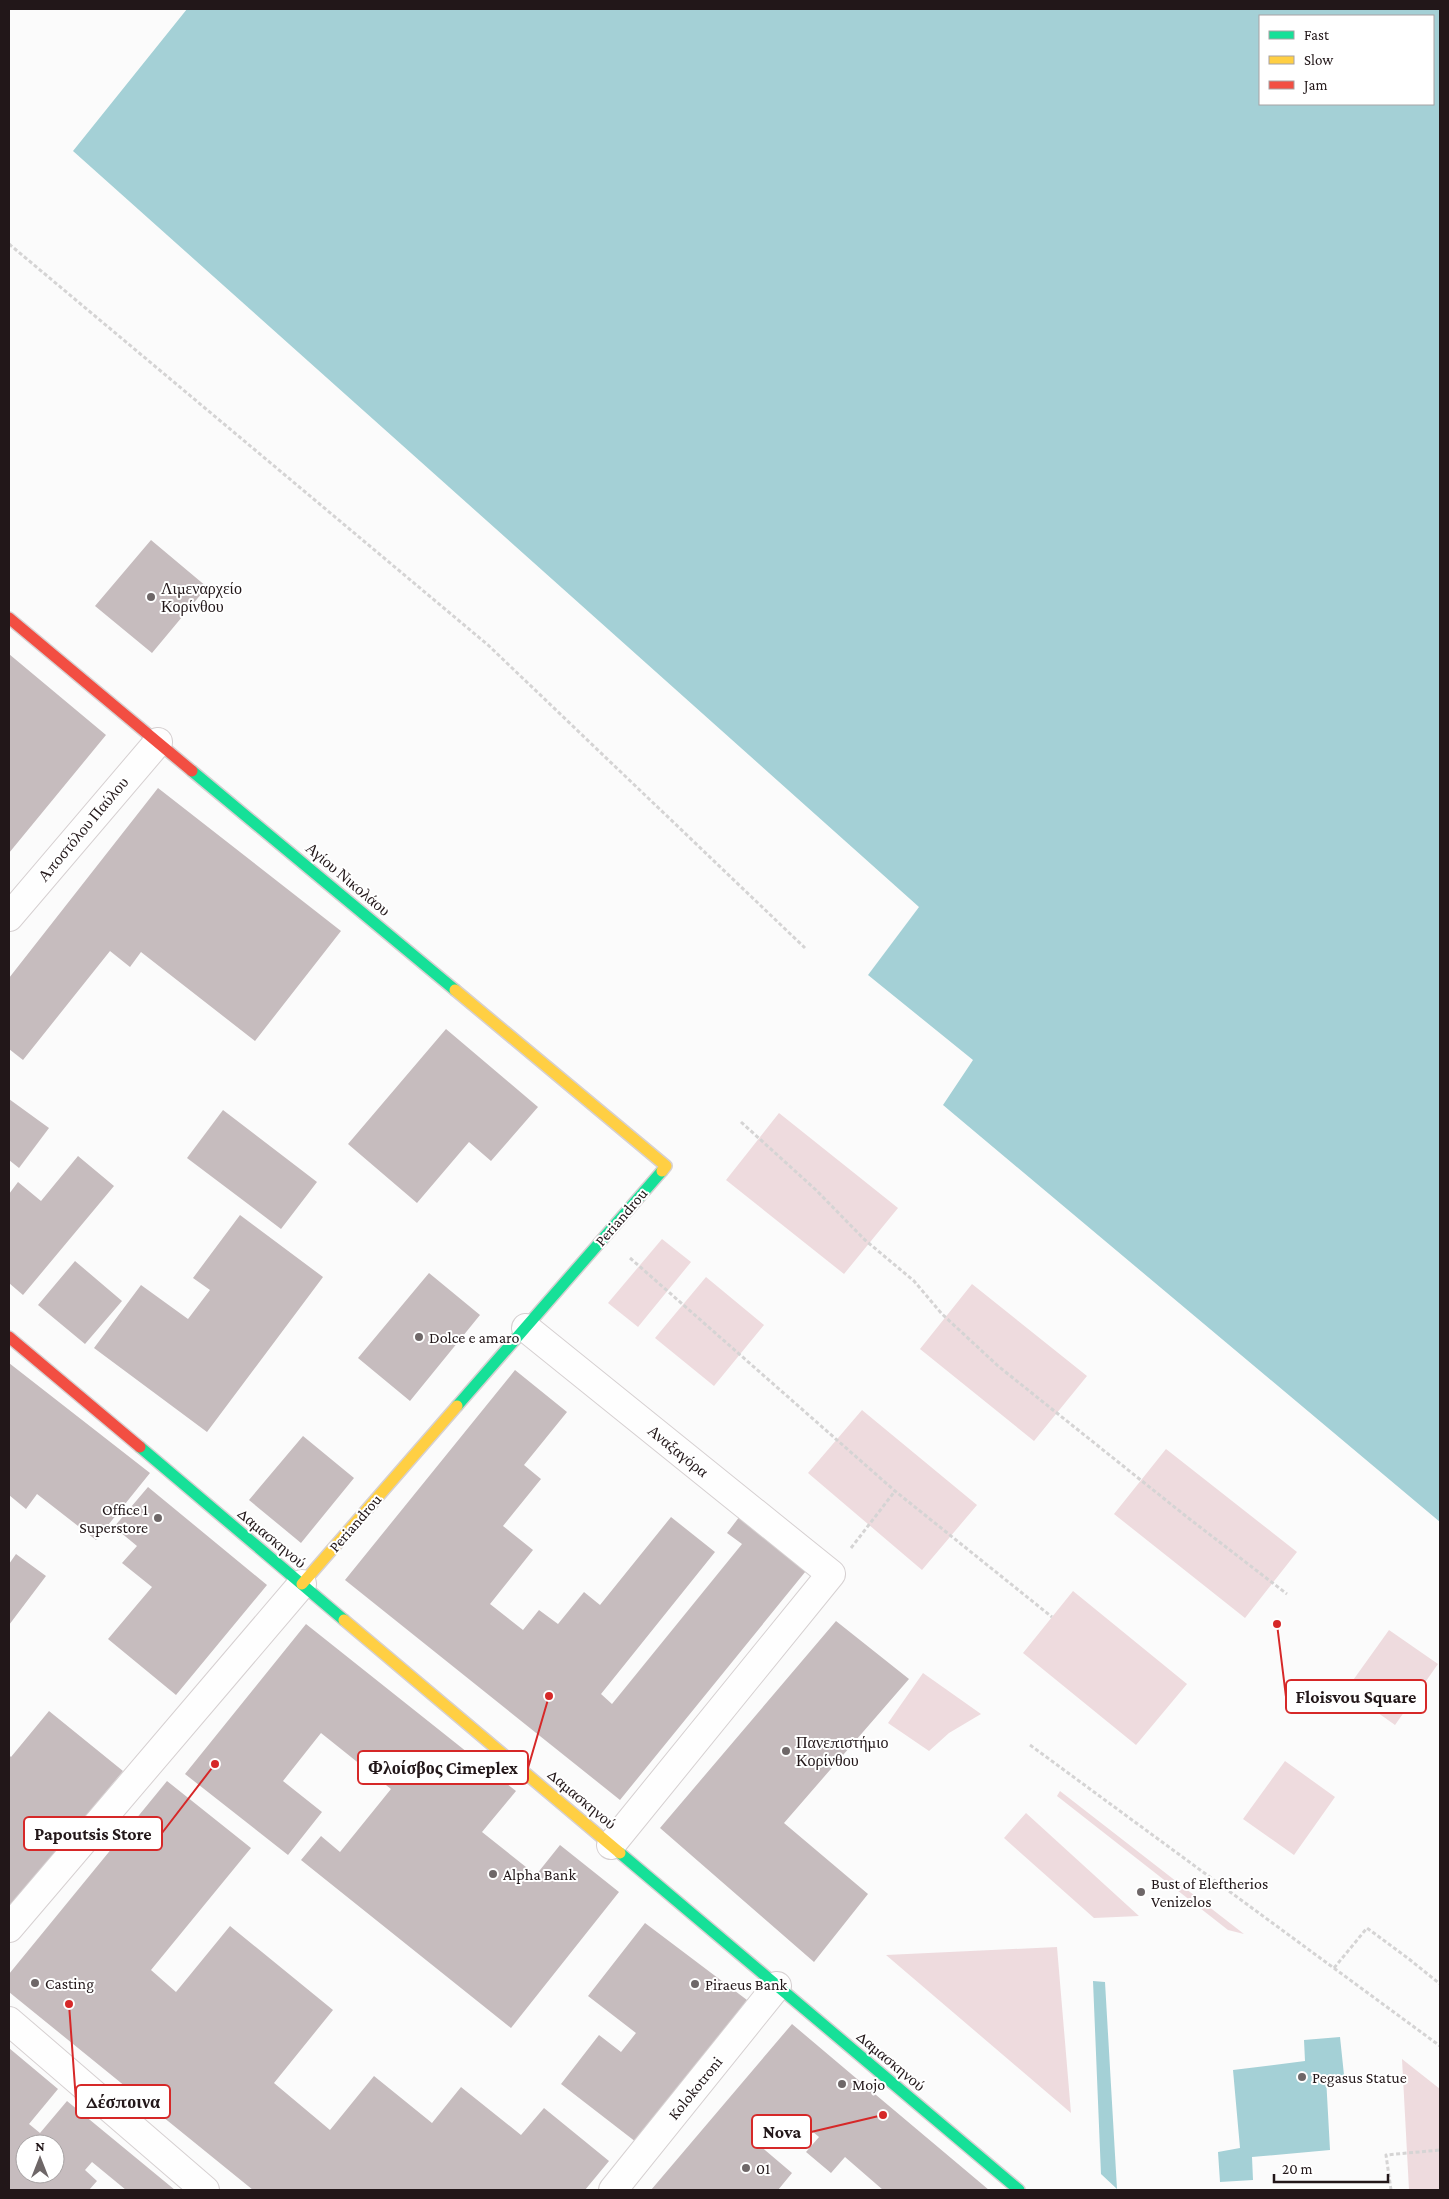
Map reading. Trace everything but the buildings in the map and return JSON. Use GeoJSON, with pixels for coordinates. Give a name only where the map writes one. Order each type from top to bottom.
{"type":"FeatureCollection","features":[{"type":"Feature","properties":{"kind":"street","name":"Αγίου Νικολάου"},"geometry":{"type":"LineString","coordinates":[[9,618],[666,1166]]}},
{"type":"Feature","properties":{"kind":"street","name":"Αποστόλου Παύλου"},"geometry":{"type":"LineString","coordinates":[[9,916],[158,742]]}},
{"type":"Feature","properties":{"kind":"street","name":"Periandrou"},"geometry":{"type":"LineString","coordinates":[[9,1928],[302,1584],[666,1166]]}},
{"type":"Feature","properties":{"kind":"street","name":"Αναξαγόρα"},"geometry":{"type":"LineString","coordinates":[[526,1328],[831,1574]]}},
{"type":"Feature","properties":{"kind":"street","name":"Δαμασκηνού"},"geometry":{"type":"LineString","coordinates":[[9,1337],[1019,2190]]}},
{"type":"Feature","properties":{"kind":"street"},"geometry":{"type":"LineString","coordinates":[[611,1845],[831,1574]]}},
{"type":"Feature","properties":{"kind":"street","name":"Kolokotroni"},"geometry":{"type":"LineString","coordinates":[[613,2190],[777,1986]]}},
{"type":"Feature","properties":{"kind":"street"},"geometry":{"type":"LineString","coordinates":[[9,2021],[205,2190]]}},
{"type":"Feature","properties":{"kind":"path"},"geometry":{"type":"LineString","coordinates":[[9,244],[488,645],[805,948]]}},
{"type":"Feature","properties":{"kind":"path"},"geometry":{"type":"LineString","coordinates":[[741,1122],[816,1190],[865,1240],[914,1282],[942,1314],[998,1366],[1287,1594]]}},
{"type":"Feature","properties":{"kind":"path"},"geometry":{"type":"LineString","coordinates":[[606,1236],[895,1491],[1052,1617]]}},
{"type":"Feature","properties":{"kind":"path"},"geometry":{"type":"LineString","coordinates":[[831,1574],[895,1491]]}},
{"type":"Feature","properties":{"kind":"path"},"geometry":{"type":"LineString","coordinates":[[1030,1745],[1440,2046]]}},
{"type":"Feature","properties":{"kind":"path"},"geometry":{"type":"LineString","coordinates":[[1334,1968],[1367,1928],[1409,1958],[1440,1984]]}},
{"type":"Feature","properties":{"kind":"path"},"geometry":{"type":"LineString","coordinates":[[1391,2190],[1386,2155],[1440,2150]]}},
{"type":"Feature","properties":{"kind":"shaded area"},"geometry":{"type":"Polygon","coordinates":[[[779,1113],[898,1208],[844,1274],[726,1180],[779,1113]]]}},
{"type":"Feature","properties":{"kind":"shaded area"},"geometry":{"type":"Polygon","coordinates":[[[662,1239],[691,1262],[638,1327],[608,1303],[662,1239]]]}},
{"type":"Feature","properties":{"kind":"shaded area"},"geometry":{"type":"Polygon","coordinates":[[[706,1277],[764,1325],[714,1386],[655,1338],[706,1277]]]}},
{"type":"Feature","properties":{"kind":"shaded area"},"geometry":{"type":"Polygon","coordinates":[[[972,1284],[1087,1376],[1034,1441],[920,1349],[972,1284]]]}},
{"type":"Feature","properties":{"kind":"shaded area"},"geometry":{"type":"Polygon","coordinates":[[[862,1410],[977,1505],[922,1570],[808,1473],[862,1410]]]}},
{"type":"Feature","properties":{"kind":"shaded area"},"geometry":{"type":"Polygon","coordinates":[[[1166,1449],[1297,1552],[1245,1618],[1114,1514],[1166,1449]]]}},
{"type":"Feature","properties":{"kind":"shaded area"},"geometry":{"type":"Polygon","coordinates":[[[1073,1591],[1187,1684],[1136,1745],[1023,1653],[1073,1591]]]}},
{"type":"Feature","properties":{"kind":"shaded area"},"geometry":{"type":"Polygon","coordinates":[[[1389,1630],[1438,1664],[1395,1725],[1346,1690],[1389,1630]]]}},
{"type":"Feature","properties":{"kind":"shaded area"},"geometry":{"type":"Polygon","coordinates":[[[923,1673],[981,1714],[949,1733],[929,1751],[888,1723],[923,1673]]]}},
{"type":"Feature","properties":{"kind":"shaded area"},"geometry":{"type":"Polygon","coordinates":[[[1285,1761],[1335,1797],[1294,1855],[1243,1819],[1285,1761]]]}},
{"type":"Feature","properties":{"kind":"shaded area"},"geometry":{"type":"Polygon","coordinates":[[[1060,1791],[1244,1934],[1228,1930],[1057,1796],[1060,1791]]]}},
{"type":"Feature","properties":{"kind":"shaded area"},"geometry":{"type":"Polygon","coordinates":[[[1026,1813],[1139,1916],[1094,1918],[1004,1838],[1026,1813]]]}},
{"type":"Feature","properties":{"kind":"shaded area"},"geometry":{"type":"Polygon","coordinates":[[[1057,1947],[1071,2113],[886,1955],[1057,1947]]]}},
{"type":"Feature","properties":{"kind":"shaded area"},"geometry":{"type":"Polygon","coordinates":[[[1402,2059],[1440,2089],[1440,2190],[1409,2190],[1402,2059]]]}},
{"type":"Feature","properties":{"kind":"water"},"geometry":{"type":"Polygon","coordinates":[[[187,9],[1440,9],[1440,1522],[943,1105],[973,1060],[868,975],[919,907],[73,151],[187,9]]]}},
{"type":"Feature","properties":{"kind":"water"},"geometry":{"type":"Polygon","coordinates":[[[1093,1981],[1105,1982],[1117,2189],[1101,2174],[1093,1981]]]}},
{"type":"Feature","properties":{"kind":"water"},"geometry":{"type":"Polygon","coordinates":[[[1340,2037],[1344,2075],[1326,2077],[1330,2150],[1252,2157],[1253,2180],[1220,2182],[1218,2152],[1240,2148],[1233,2070],[1305,2061],[1304,2040],[1340,2037]]]}},
{"type":"Feature","properties":{"kind":"traffic: fast"},"geometry":{"type":"LineString","coordinates":[[192,771],[455,990]]}},
{"type":"Feature","properties":{"kind":"traffic: fast"},"geometry":{"type":"LineString","coordinates":[[457,1406],[662,1171]]}},
{"type":"Feature","properties":{"kind":"traffic: fast"},"geometry":{"type":"LineString","coordinates":[[140,1447],[344,1620]]}},
{"type":"Feature","properties":{"kind":"traffic: fast"},"geometry":{"type":"LineString","coordinates":[[620,1853],[1019,2190]]}},
{"type":"Feature","properties":{"kind":"traffic: slow"},"geometry":{"type":"LineString","coordinates":[[455,990],[666,1166],[662,1171]]}},
{"type":"Feature","properties":{"kind":"traffic: slow"},"geometry":{"type":"LineString","coordinates":[[302,1584],[457,1406]]}},
{"type":"Feature","properties":{"kind":"traffic: slow"},"geometry":{"type":"LineString","coordinates":[[344,1620],[620,1853]]}},
{"type":"Feature","properties":{"kind":"traffic: jam"},"geometry":{"type":"LineString","coordinates":[[9,618],[192,771]]}},
{"type":"Feature","properties":{"kind":"traffic: jam"},"geometry":{"type":"LineString","coordinates":[[9,1337],[140,1447]]}},
{"type":"Feature","properties":{"kind":"place","name":"Λιμεναρχείο Κορίνθου"},"geometry":{"type":"Point","coordinates":[151,597]}},
{"type":"Feature","properties":{"kind":"place","name":"Dolce e amaro"},"geometry":{"type":"Point","coordinates":[419,1337]}},
{"type":"Feature","properties":{"kind":"place","name":"Office 1 Superstore"},"geometry":{"type":"Point","coordinates":[158,1518]}},
{"type":"Feature","properties":{"kind":"place","name":"Floisvou Square"},"geometry":{"type":"Point","coordinates":[1277,1624]}},
{"type":"Feature","properties":{"kind":"place","name":"Φλοίσβος Cimeplex"},"geometry":{"type":"Point","coordinates":[549,1696]}},
{"type":"Feature","properties":{"kind":"place","name":"Πανεπιστήμιο Κορίνθου"},"geometry":{"type":"Point","coordinates":[786,1751]}},
{"type":"Feature","properties":{"kind":"place","name":"Papoutsis Store"},"geometry":{"type":"Point","coordinates":[215,1764]}},
{"type":"Feature","properties":{"kind":"place","name":"Alpha Bank"},"geometry":{"type":"Point","coordinates":[493,1874]}},
{"type":"Feature","properties":{"kind":"place","name":"Bust of Eleftherios Venizelos"},"geometry":{"type":"Point","coordinates":[1141,1892]}},
{"type":"Feature","properties":{"kind":"place","name":"Casting"},"geometry":{"type":"Point","coordinates":[35,1983]}},
{"type":"Feature","properties":{"kind":"place","name":"Piraeus Bank"},"geometry":{"type":"Point","coordinates":[695,1984]}},
{"type":"Feature","properties":{"kind":"place","name":"Δέσποινα"},"geometry":{"type":"Point","coordinates":[69,2004]}},
{"type":"Feature","properties":{"kind":"place","name":"Pegasus Statue"},"geometry":{"type":"Point","coordinates":[1302,2077]}},
{"type":"Feature","properties":{"kind":"place","name":"Mojo"},"geometry":{"type":"Point","coordinates":[842,2084]}},
{"type":"Feature","properties":{"kind":"place","name":"Nova"},"geometry":{"type":"Point","coordinates":[883,2115]}},
{"type":"Feature","properties":{"kind":"place","name":"01"},"geometry":{"type":"Point","coordinates":[746,2168]}}]}
